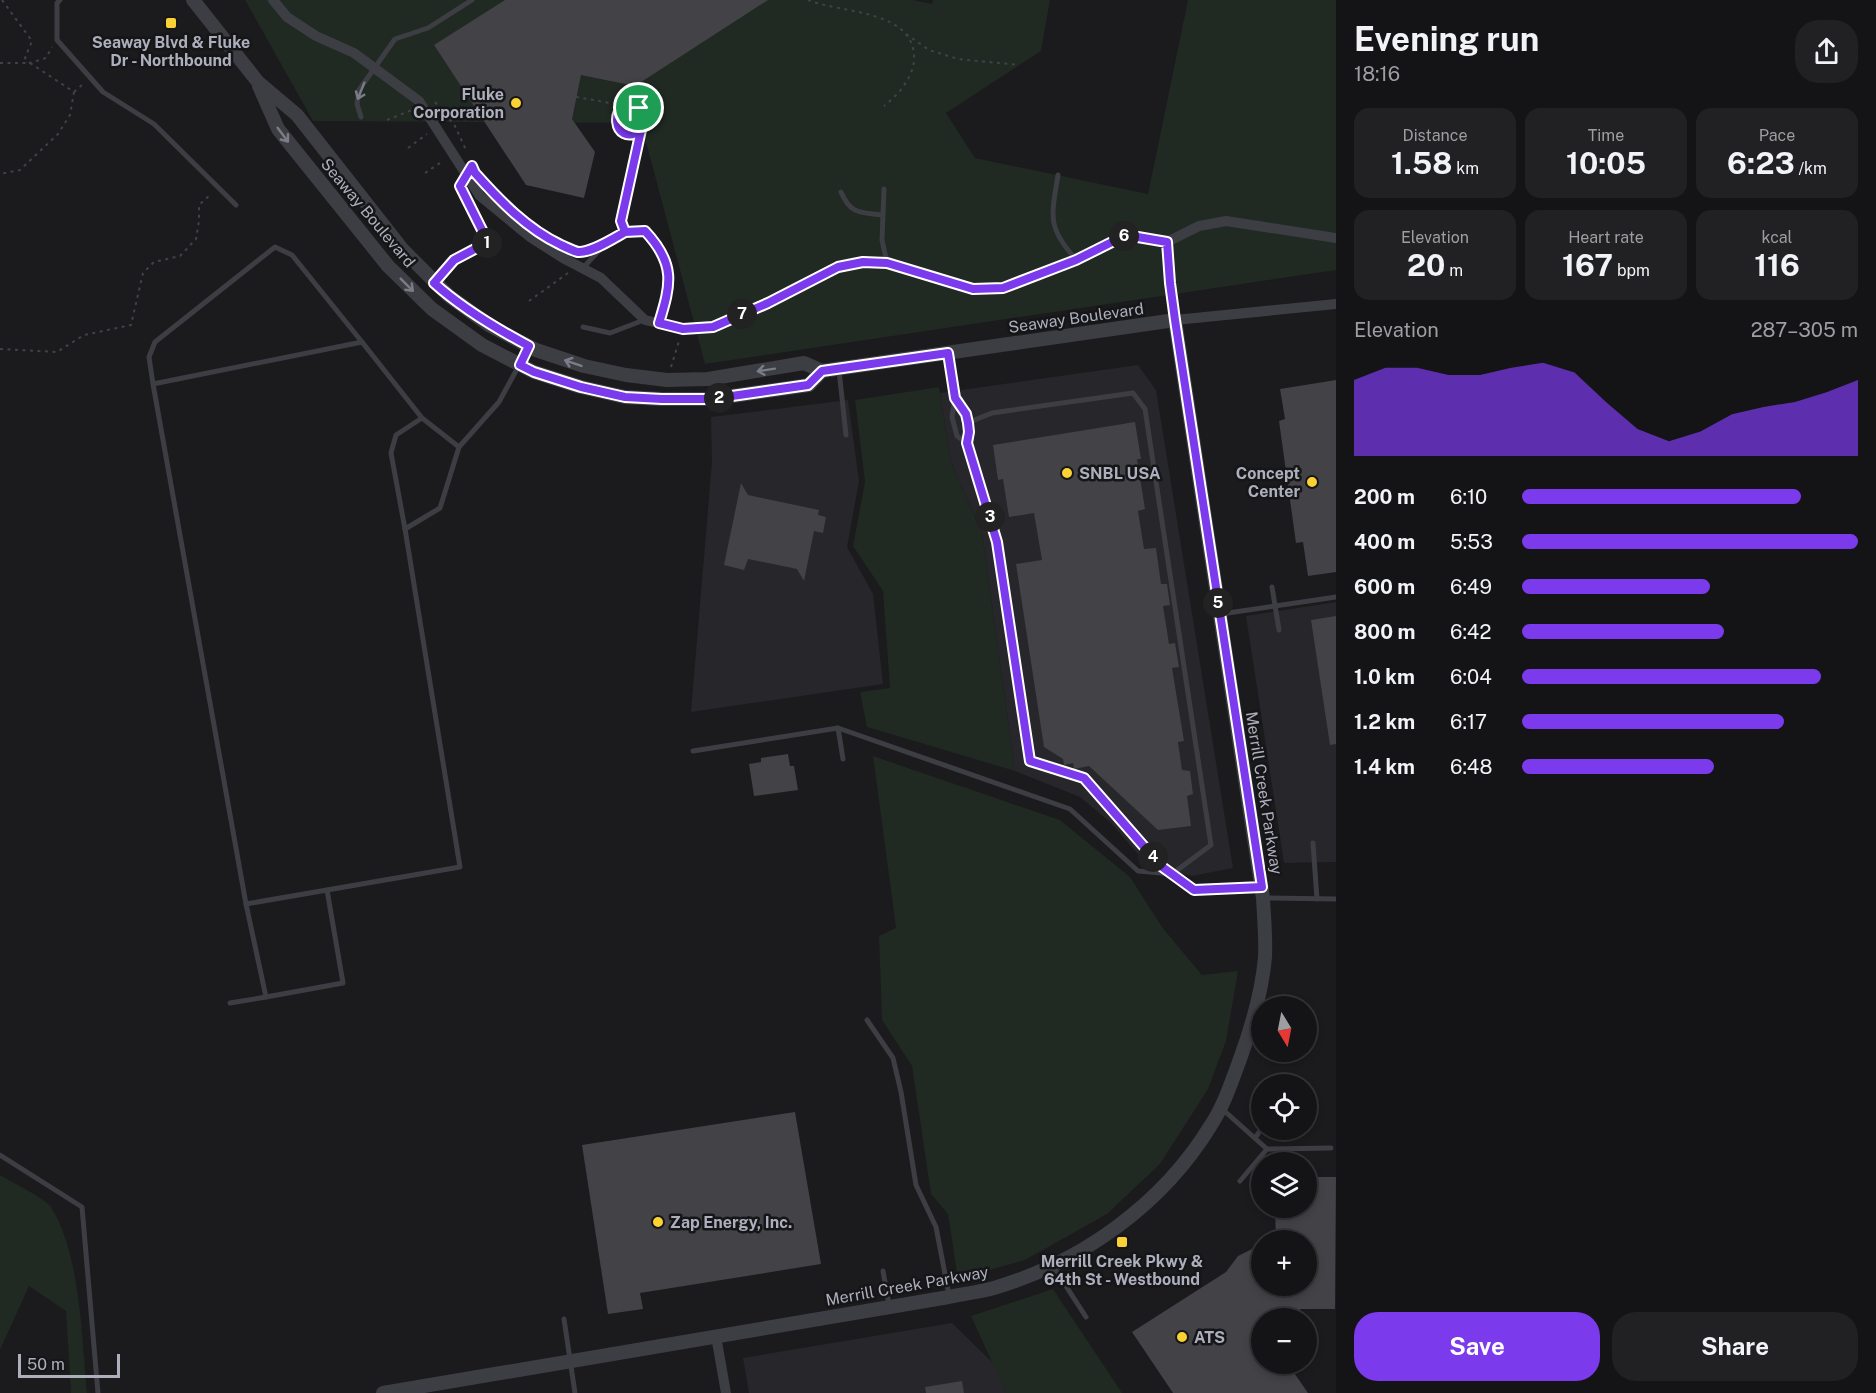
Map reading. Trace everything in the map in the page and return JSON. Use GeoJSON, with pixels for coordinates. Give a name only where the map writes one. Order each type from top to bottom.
{"type":"FeatureCollection","features":[{"type":"Feature","properties":{"kind":"street","name":"Seaway Boulevard"},"geometry":{"type":"LineString","coordinates":[[193,0],[258,82],[297,115],[403,250],[434,283],[489,325],[529,346],[584,366],[626,375],[667,380],[708,379],[804,363],[822,371],[1175,320],[1336,304]]}},
{"type":"Feature","properties":{"kind":"street"},"geometry":{"type":"LineString","coordinates":[[273,0],[287,17],[316,36],[354,53],[418,101],[480,196],[530,237],[601,278],[645,320],[683,329],[713,327],[768,303],[838,267],[863,262],[887,263],[973,289],[1003,288],[1076,260],[1126,235],[1167,242],[1199,226],[1226,220],[1336,238]]}},
{"type":"Feature","properties":{"kind":"street","name":"Seaway Boulevard"},"geometry":{"type":"LineString","coordinates":[[258,82],[278,129],[388,266],[432,309],[482,345],[520,365],[534,372],[581,387],[625,397],[662,399],[711,399],[808,385],[822,371]]}},
{"type":"Feature","properties":{"kind":"street"},"geometry":{"type":"LineString","coordinates":[[1167,242],[1175,320]]}},
{"type":"Feature","properties":{"kind":"street","name":"Merrill Creek Parkway"},"geometry":{"type":"LineString","coordinates":[[383,1393],[457,1384],[571,1361],[949,1297],[994,1287],[1075,1253],[1128,1220],[1157,1194],[1189,1157],[1212,1124],[1230,1087],[1260,995],[1265,957],[1262,892],[1175,320]]}},
{"type":"Feature","properties":{"kind":"street"},"geometry":{"type":"LineString","coordinates":[[716,1336],[726,1393]]}},
{"type":"Feature","properties":{"kind":"lane"},"geometry":{"type":"LineString","coordinates":[[361,117],[357,104],[360,90],[395,39],[428,28],[472,0]]}},
{"type":"Feature","properties":{"kind":"lane"},"geometry":{"type":"LineString","coordinates":[[57,1],[57,40],[103,93],[154,124],[236,206]]}},
{"type":"Feature","properties":{"kind":"lane"},"geometry":{"type":"LineString","coordinates":[[1058,176],[1052,213],[1054,231],[1076,260]]}},
{"type":"Feature","properties":{"kind":"lane"},"geometry":{"type":"LineString","coordinates":[[884,189],[882,240],[887,263]]}},
{"type":"Feature","properties":{"kind":"lane"},"geometry":{"type":"LineString","coordinates":[[841,192],[846,204],[854,212],[882,214]]}},
{"type":"Feature","properties":{"kind":"lane"},"geometry":{"type":"LineString","coordinates":[[578,266],[606,243],[625,232],[645,231],[658,245],[667,266],[669,290],[659,323]]}},
{"type":"Feature","properties":{"kind":"lane"},"geometry":{"type":"LineString","coordinates":[[266,997],[246,904],[149,357],[155,342],[275,247],[292,255],[422,418],[459,447]]}},
{"type":"Feature","properties":{"kind":"lane"},"geometry":{"type":"LineString","coordinates":[[583,327],[610,333],[645,320]]}},
{"type":"Feature","properties":{"kind":"lane"},"geometry":{"type":"LineString","coordinates":[[153,384],[362,342]]}},
{"type":"Feature","properties":{"kind":"lane"},"geometry":{"type":"LineString","coordinates":[[405,529],[440,508],[459,447],[499,402],[529,346]]}},
{"type":"Feature","properties":{"kind":"lane"},"geometry":{"type":"LineString","coordinates":[[948,353],[955,398],[952,417],[957,436],[967,443]]}},
{"type":"Feature","properties":{"kind":"lane"},"geometry":{"type":"LineString","coordinates":[[839,369],[846,435]]}},
{"type":"Feature","properties":{"kind":"lane"},"geometry":{"type":"LineString","coordinates":[[693,751],[838,728],[1070,809],[1138,871],[1172,874],[1212,845],[1145,409],[1133,393],[992,413],[968,423]]}},
{"type":"Feature","properties":{"kind":"lane"},"geometry":{"type":"LineString","coordinates":[[955,398],[966,414],[969,432],[967,443],[997,542],[1030,761],[1084,778],[1161,866],[1194,890],[1262,892],[1336,899]]}},
{"type":"Feature","properties":{"kind":"lane"},"geometry":{"type":"LineString","coordinates":[[246,904],[460,867],[391,453],[396,435],[422,418]]}},
{"type":"Feature","properties":{"kind":"lane"},"geometry":{"type":"LineString","coordinates":[[1272,587],[1279,630]]}},
{"type":"Feature","properties":{"kind":"lane"},"geometry":{"type":"LineString","coordinates":[[1220,614],[1336,597]]}},
{"type":"Feature","properties":{"kind":"lane"},"geometry":{"type":"LineString","coordinates":[[838,728],[843,759]]}},
{"type":"Feature","properties":{"kind":"lane"},"geometry":{"type":"LineString","coordinates":[[1313,843],[1317,899]]}},
{"type":"Feature","properties":{"kind":"lane"},"geometry":{"type":"LineString","coordinates":[[230,1003],[343,983],[327,890]]}},
{"type":"Feature","properties":{"kind":"lane"},"geometry":{"type":"LineString","coordinates":[[867,1020],[893,1058],[901,1092],[916,1185],[936,1227],[949,1297]]}},
{"type":"Feature","properties":{"kind":"lane"},"geometry":{"type":"LineString","coordinates":[[1220,1107],[1251,1134]]}},
{"type":"Feature","properties":{"kind":"lane"},"geometry":{"type":"LineString","coordinates":[[1257,1140],[1267,1149],[1331,1148]]}},
{"type":"Feature","properties":{"kind":"lane"},"geometry":{"type":"LineString","coordinates":[[1240,1181],[1267,1149]]}},
{"type":"Feature","properties":{"kind":"lane"},"geometry":{"type":"LineString","coordinates":[[0,1155],[82,1207],[98,1393]]}},
{"type":"Feature","properties":{"kind":"lane"},"geometry":{"type":"LineString","coordinates":[[1052,1264],[1086,1317]]}},
{"type":"Feature","properties":{"kind":"lane"},"geometry":{"type":"LineString","coordinates":[[884,1271],[890,1307]]}},
{"type":"Feature","properties":{"kind":"lane"},"geometry":{"type":"LineString","coordinates":[[564,1319],[575,1393]]}},
{"type":"Feature","properties":{"kind":"path"},"geometry":{"type":"LineString","coordinates":[[0,174],[20,170],[58,134],[70,115],[74,92],[25,58],[32,41],[2,0]]}},
{"type":"Feature","properties":{"kind":"path"},"geometry":{"type":"LineString","coordinates":[[808,0],[891,21],[929,50],[958,59],[1019,65]]}},
{"type":"Feature","properties":{"kind":"path"},"geometry":{"type":"LineString","coordinates":[[884,106],[895,98],[913,69],[912,44],[904,32]]}},
{"type":"Feature","properties":{"kind":"path"},"geometry":{"type":"LineString","coordinates":[[0,63],[30,63],[46,58],[57,40]]}},
{"type":"Feature","properties":{"kind":"path"},"geometry":{"type":"LineString","coordinates":[[576,98],[626,107],[634,106],[642,112],[645,121],[621,221],[625,232]]}},
{"type":"Feature","properties":{"kind":"path"},"geometry":{"type":"LineString","coordinates":[[433,99],[455,126],[465,147],[472,166],[467,175]]}},
{"type":"Feature","properties":{"kind":"path"},"geometry":{"type":"LineString","coordinates":[[626,107],[618,112],[620,129],[632,134],[641,130]]}},
{"type":"Feature","properties":{"kind":"path"},"geometry":{"type":"LineString","coordinates":[[0,349],[57,352],[84,335],[131,325],[143,273],[154,262],[180,256],[196,239],[199,205],[218,188]]}},
{"type":"Feature","properties":{"kind":"path"},"geometry":{"type":"LineString","coordinates":[[434,283],[454,260],[488,242],[465,195]]}},
{"type":"Feature","properties":{"kind":"path"},"geometry":{"type":"LineString","coordinates":[[529,302],[578,266]]}},
{"type":"Feature","properties":{"kind":"path"},"geometry":{"type":"LineString","coordinates":[[667,380],[683,329]]}},
{"type":"Feature","properties":{"kind":"shaded area"},"geometry":{"type":"Polygon","coordinates":[[[245,0],[913,0],[932,4],[933,0],[1050,0],[1041,51],[946,113],[975,158],[1148,194],[1188,0],[1336,0],[1336,270],[705,364],[641,123],[313,121],[245,0]]]}},
{"type":"Feature","properties":{"kind":"shaded area"},"geometry":{"type":"Polygon","coordinates":[[[1138,365],[1156,390],[1233,868],[1192,876],[1149,867],[1111,823],[1080,797],[1015,771],[982,533],[951,462],[940,393],[1138,365]]]}},
{"type":"Feature","properties":{"kind":"shaded area"},"geometry":{"type":"Polygon","coordinates":[[[939,387],[951,462],[982,533],[1015,771],[867,727],[860,692],[890,688],[883,591],[853,546],[865,482],[855,400],[939,387]]]}},
{"type":"Feature","properties":{"kind":"shaded area"},"geometry":{"type":"Polygon","coordinates":[[[848,400],[859,481],[847,547],[873,594],[883,684],[691,712],[712,462],[711,417],[848,400]]]}},
{"type":"Feature","properties":{"kind":"shaded area"},"geometry":{"type":"Polygon","coordinates":[[[1336,602],[1336,862],[1284,863],[1246,616],[1336,602]]]}},
{"type":"Feature","properties":{"kind":"shaded area"},"geometry":{"type":"Polygon","coordinates":[[[873,756],[1060,820],[1130,877],[1162,927],[1202,975],[1238,971],[1226,1041],[1208,1089],[1160,1164],[1107,1214],[1025,1260],[958,1279],[948,1214],[931,1194],[912,1066],[882,1020],[879,936],[896,928],[873,756]]]}},
{"type":"Feature","properties":{"kind":"shaded area"},"geometry":{"type":"Polygon","coordinates":[[[0,1175],[48,1204],[61,1226],[74,1271],[87,1393],[71,1393],[66,1311],[29,1286],[0,1350],[0,1175]]]}},
{"type":"Feature","properties":{"kind":"shaded area"},"geometry":{"type":"Polygon","coordinates":[[[1053,1289],[1122,1393],[1006,1393],[971,1316],[1053,1289]]]}},
{"type":"Feature","properties":{"kind":"shaded area"},"geometry":{"type":"Polygon","coordinates":[[[952,1323],[1024,1393],[749,1393],[743,1358],[952,1323]]]}},
{"type":"Feature","properties":{"kind":"building","name":"Fluke Corporation"},"geometry":{"type":"Polygon","coordinates":[[[505,0],[768,0],[635,86],[581,75],[572,119],[595,152],[584,198],[526,185],[434,45],[505,0]]]}},
{"type":"Feature","properties":{"kind":"building","name":"Concept Center"},"geometry":{"type":"Polygon","coordinates":[[[1336,380],[1336,572],[1308,576],[1303,542],[1296,543],[1279,421],[1285,419],[1280,389],[1336,380]]]}},
{"type":"Feature","properties":{"kind":"building"},"geometry":{"type":"Polygon","coordinates":[[[1135,422],[1141,459],[1137,459],[1145,509],[1138,511],[1144,549],[1156,548],[1161,584],[1167,584],[1170,605],[1163,606],[1169,644],[1175,643],[1179,667],[1172,668],[1184,741],[1178,742],[1182,770],[1190,771],[1193,794],[1187,796],[1191,826],[1158,830],[1089,766],[1074,769],[1073,763],[1064,765],[1063,759],[1044,747],[1016,564],[1042,560],[1034,513],[1009,517],[1003,479],[998,480],[993,445],[1135,422]]]}},
{"type":"Feature","properties":{"kind":"building"},"geometry":{"type":"Polygon","coordinates":[[[741,483],[748,495],[819,510],[818,515],[826,517],[823,533],[814,531],[804,581],[797,569],[748,559],[744,570],[724,565],[741,483]]]}},
{"type":"Feature","properties":{"kind":"building"},"geometry":{"type":"Polygon","coordinates":[[[1336,616],[1336,744],[1330,745],[1311,620],[1336,616]]]}},
{"type":"Feature","properties":{"kind":"building"},"geometry":{"type":"Polygon","coordinates":[[[788,754],[790,766],[794,766],[798,790],[754,796],[749,764],[761,762],[761,758],[788,754]]]}},
{"type":"Feature","properties":{"kind":"building"},"geometry":{"type":"Polygon","coordinates":[[[795,1112],[821,1264],[640,1293],[643,1309],[608,1314],[582,1145],[795,1112]]]}},
{"type":"Feature","properties":{"kind":"building"},"geometry":{"type":"Polygon","coordinates":[[[1317,1177],[1336,1177],[1335,1309],[1251,1308],[1251,1374],[1295,1374],[1308,1393],[1173,1393],[1132,1332],[1226,1272],[1238,1256],[1251,1250],[1251,1296],[1317,1296],[1317,1230],[1276,1230],[1275,1218],[1317,1218],[1317,1177]]]}},
{"type":"Feature","properties":{"kind":"building"},"geometry":{"type":"Polygon","coordinates":[[[962,1381],[964,1393],[926,1393],[925,1387],[962,1381]]]}},
{"type":"Feature","properties":{"kind":"place","name":"Seaway Blvd & Fluke Dr - Northbound"},"geometry":{"type":"Point","coordinates":[171,23]}},
{"type":"Feature","properties":{"kind":"place","name":"Fluke Corporation"},"geometry":{"type":"Point","coordinates":[516,103]}},
{"type":"Feature","properties":{"kind":"place","name":"SNBL USA"},"geometry":{"type":"Point","coordinates":[1067,473]}},
{"type":"Feature","properties":{"kind":"place","name":"Concept Center"},"geometry":{"type":"Point","coordinates":[1312,482]}},
{"type":"Feature","properties":{"kind":"place","name":"Zap Energy, Inc."},"geometry":{"type":"Point","coordinates":[658,1222]}},
{"type":"Feature","properties":{"kind":"place","name":"Merrill Creek Pkwy & 64th St - Westbound"},"geometry":{"type":"Point","coordinates":[1122,1242]}},
{"type":"Feature","properties":{"kind":"place","name":"ATS"},"geometry":{"type":"Point","coordinates":[1182,1337]}},
{"type":"Feature","properties":{"kind":"route"},"geometry":{"type":"LineString","coordinates":[[639,108],[630,106],[622,109],[618,112],[616,121],[620,129],[627,134],[641,130],[621,221],[625,232],[645,231],[658,245],[667,266],[669,290],[659,323],[683,329],[713,327],[768,303],[838,267],[863,262],[887,263],[973,289],[1003,288],[1076,260],[1126,235],[1167,242],[1175,320],[1262,887],[1194,890],[1161,866],[1084,778],[1030,761],[997,542],[967,443],[969,432],[966,414],[955,398],[948,353],[822,371],[808,385],[711,399],[625,397],[581,387],[534,372],[520,365],[529,346],[489,325],[434,283],[454,260],[488,242],[460,186],[472,166],[475,173],[516,215],[549,239],[576,251],[581,252],[606,243],[625,232],[621,221],[645,121],[645,116],[639,108]]}}]}
